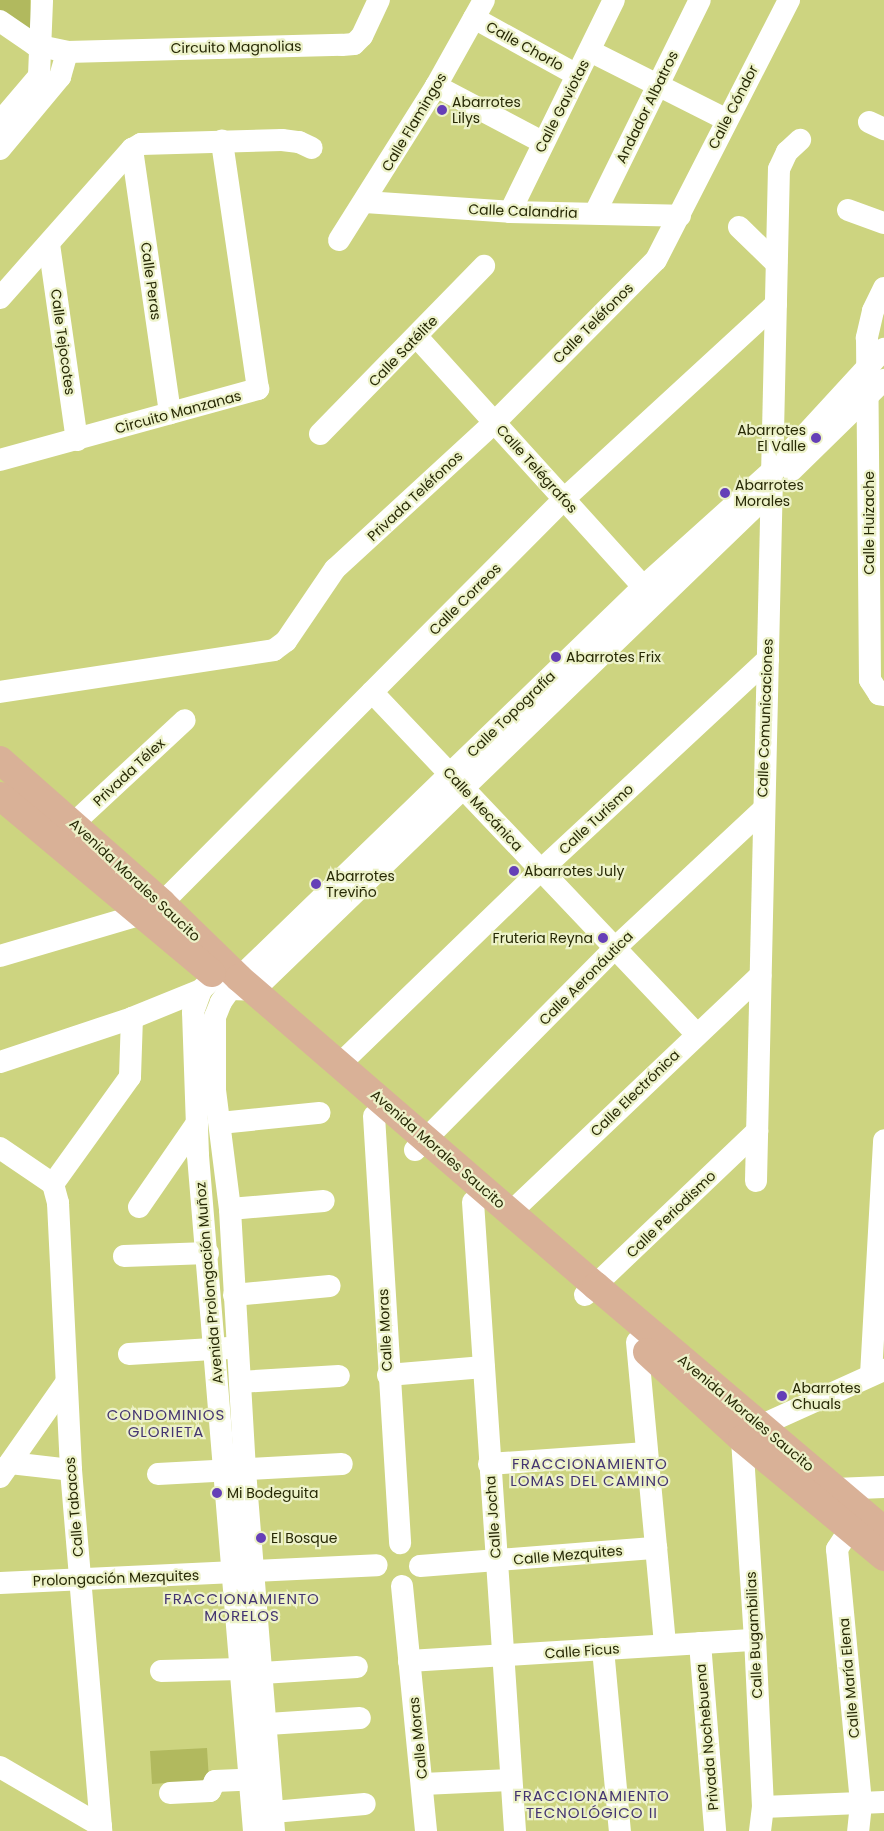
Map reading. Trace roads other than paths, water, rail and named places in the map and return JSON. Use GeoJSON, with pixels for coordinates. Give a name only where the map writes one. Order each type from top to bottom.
{"type":"FeatureCollection","features":[{"type":"Feature","properties":{"kind":"main road","name":"Avenida Morales Saucito"},"geometry":{"type":"LineString","coordinates":[[0,760],[74,823],[151,909],[228,985],[374,1116],[420,1144],[511,1212],[590,1291],[637,1342],[752,1432],[835,1489],[884,1530]]}},
{"type":"Feature","properties":{"kind":"main road","name":"Avenida Morales Saucito"},"geometry":{"type":"LineString","coordinates":[[0,796],[151,909]]}},
{"type":"Feature","properties":{"kind":"main road","name":"Avenida Morales Saucito"},"geometry":{"type":"LineString","coordinates":[[228,985],[340,1064],[420,1144],[473,1202],[590,1291],[752,1432],[850,1529],[884,1557]]}},
{"type":"Feature","properties":{"kind":"street"},"geometry":{"type":"LineString","coordinates":[[0,122],[39,76],[42,46],[42,0]]}},
{"type":"Feature","properties":{"kind":"street","name":"Circuito Magnolias"},"geometry":{"type":"LineString","coordinates":[[68,52],[354,44],[362,36],[379,0]]}},
{"type":"Feature","properties":{"kind":"street","name":"Andador Albatros"},"geometry":{"type":"LineString","coordinates":[[595,213],[700,0]]}},
{"type":"Feature","properties":{"kind":"street","name":"Calle Cóndor"},"geometry":{"type":"LineString","coordinates":[[680,216],[725,119],[789,0]]}},
{"type":"Feature","properties":{"kind":"street","name":"Calle Gaviotas"},"geometry":{"type":"LineString","coordinates":[[510,212],[542,142],[590,51],[610,1]]}},
{"type":"Feature","properties":{"kind":"street","name":"Calle Chorlo"},"geometry":{"type":"LineString","coordinates":[[479,9],[577,75]]}},
{"type":"Feature","properties":{"kind":"street","name":"Calle Flamingos"},"geometry":{"type":"LineString","coordinates":[[339,240],[366,202],[436,86],[479,9]]}},
{"type":"Feature","properties":{"kind":"street"},"geometry":{"type":"LineString","coordinates":[[0,21],[42,46],[68,52],[60,78],[0,149]]}},
{"type":"Feature","properties":{"kind":"street"},"geometry":{"type":"LineString","coordinates":[[590,51],[725,119]]}},
{"type":"Feature","properties":{"kind":"street"},"geometry":{"type":"LineString","coordinates":[[436,86],[542,142]]}},
{"type":"Feature","properties":{"kind":"street"},"geometry":{"type":"LineString","coordinates":[[0,298],[132,149],[141,144],[282,140],[299,142],[312,148]]}},
{"type":"Feature","properties":{"kind":"street","name":"Calle Comunicaciones"},"geometry":{"type":"LineString","coordinates":[[756,1181],[761,975],[762,810],[768,659],[779,169],[787,152],[800,140]]}},
{"type":"Feature","properties":{"kind":"street","name":"Circuito Manzanas"},"geometry":{"type":"LineString","coordinates":[[0,460],[258,389],[222,141]]}},
{"type":"Feature","properties":{"kind":"street","name":"Calle Peras"},"geometry":{"type":"LineString","coordinates":[[132,149],[170,413]]}},
{"type":"Feature","properties":{"kind":"street","name":"Calle Calandria"},"geometry":{"type":"LineString","coordinates":[[366,202],[510,212],[680,216]]}},
{"type":"Feature","properties":{"kind":"street"},"geometry":{"type":"LineString","coordinates":[[848,210],[884,223]]}},
{"type":"Feature","properties":{"kind":"street","name":"Calle Teléfonos"},"geometry":{"type":"LineString","coordinates":[[494,422],[656,260],[680,216]]}},
{"type":"Feature","properties":{"kind":"street"},"geometry":{"type":"LineString","coordinates":[[739,227],[776,263]]}},
{"type":"Feature","properties":{"kind":"street","name":"Calle Tejocotes"},"geometry":{"type":"LineString","coordinates":[[49,244],[77,440]]}},
{"type":"Feature","properties":{"kind":"street","name":"Calle Satélite"},"geometry":{"type":"LineString","coordinates":[[320,434],[417,337],[484,266]]}},
{"type":"Feature","properties":{"kind":"street","name":"Calle Huizache"},"geometry":{"type":"LineString","coordinates":[[877,687],[874,380],[867,338],[884,288]]}},
{"type":"Feature","properties":{"kind":"street","name":"Calle Correos"},"geometry":{"type":"LineString","coordinates":[[151,909],[372,692],[564,499],[776,304]]}},
{"type":"Feature","properties":{"kind":"street","name":"Calle Telégrafos"},"geometry":{"type":"LineString","coordinates":[[417,337],[650,594]]}},
{"type":"Feature","properties":{"kind":"street","name":"Calle Topografía"},"geometry":{"type":"LineString","coordinates":[[228,985],[457,781],[650,594],[772,481],[874,380],[884,350]]}},
{"type":"Feature","properties":{"kind":"street","name":"Privada Teléfonos"},"geometry":{"type":"LineString","coordinates":[[0,692],[274,650],[295,629],[335,569],[494,422]]}},
{"type":"Feature","properties":{"kind":"street","name":"Calle Turismo"},"geometry":{"type":"LineString","coordinates":[[340,1064],[541,870],[768,659]]}},
{"type":"Feature","properties":{"kind":"street","name":"Calle Mecánica"},"geometry":{"type":"LineString","coordinates":[[372,692],[616,947],[696,1034]]}},
{"type":"Feature","properties":{"kind":"street","name":"Privada Télex"},"geometry":{"type":"LineString","coordinates":[[74,823],[185,720]]}},
{"type":"Feature","properties":{"kind":"street","name":"Calle Aeronáutica"},"geometry":{"type":"LineString","coordinates":[[420,1144],[616,947],[762,810]]}},
{"type":"Feature","properties":{"kind":"street"},"geometry":{"type":"LineString","coordinates":[[0,956],[151,909]]}},
{"type":"Feature","properties":{"kind":"street","name":"Calle Electrónica"},"geometry":{"type":"LineString","coordinates":[[511,1212],[696,1034],[761,975]]}},
{"type":"Feature","properties":{"kind":"street"},"geometry":{"type":"LineString","coordinates":[[0,1061],[228,985]]}},
{"type":"Feature","properties":{"kind":"street","name":"Avenida Prolongación Muñoz"},"geometry":{"type":"LineString","coordinates":[[228,985],[193,1012],[198,1155],[215,1349],[235,1470],[260,1780],[274,1821]]}},
{"type":"Feature","properties":{"kind":"street","name":"Avenida Prolongación Muñoz"},"geometry":{"type":"LineString","coordinates":[[228,985],[215,1017],[215,1090],[230,1209],[240,1382],[235,1470]]}},
{"type":"Feature","properties":{"kind":"street"},"geometry":{"type":"LineString","coordinates":[[2,1154],[53,1184],[130,1077],[132,1018]]}},
{"type":"Feature","properties":{"kind":"street"},"geometry":{"type":"LineString","coordinates":[[220,1123],[319,1113]]}},
{"type":"Feature","properties":{"kind":"street","name":"Calle Moras"},"geometry":{"type":"LineString","coordinates":[[374,1116],[388,1375],[400,1543]]}},
{"type":"Feature","properties":{"kind":"street"},"geometry":{"type":"LineString","coordinates":[[139,1207],[197,1123]]}},
{"type":"Feature","properties":{"kind":"street","name":"Calle Periodismo"},"geometry":{"type":"LineString","coordinates":[[590,1291],[757,1131]]}},
{"type":"Feature","properties":{"kind":"street"},"geometry":{"type":"LineString","coordinates":[[752,1432],[877,1372],[884,1140]]}},
{"type":"Feature","properties":{"kind":"street"},"geometry":{"type":"LineString","coordinates":[[198,1155],[224,1154]]}},
{"type":"Feature","properties":{"kind":"street","name":"Calle Tabacos"},"geometry":{"type":"LineString","coordinates":[[53,1184],[58,1203],[65,1384],[101,1828]]}},
{"type":"Feature","properties":{"kind":"street"},"geometry":{"type":"LineString","coordinates":[[230,1209],[324,1202]]}},
{"type":"Feature","properties":{"kind":"street","name":"Calle Jocha"},"geometry":{"type":"LineString","coordinates":[[473,1202],[515,1831]]}},
{"type":"Feature","properties":{"kind":"street"},"geometry":{"type":"LineString","coordinates":[[124,1256],[208,1252]]}},
{"type":"Feature","properties":{"kind":"street"},"geometry":{"type":"LineString","coordinates":[[234,1295],[330,1286]]}},
{"type":"Feature","properties":{"kind":"street"},"geometry":{"type":"LineString","coordinates":[[637,1342],[665,1645]]}},
{"type":"Feature","properties":{"kind":"street"},"geometry":{"type":"LineString","coordinates":[[129,1354],[238,1347]]}},
{"type":"Feature","properties":{"kind":"street"},"geometry":{"type":"LineString","coordinates":[[388,1375],[484,1367]]}},
{"type":"Feature","properties":{"kind":"street"},"geometry":{"type":"LineString","coordinates":[[240,1382],[339,1376]]}},
{"type":"Feature","properties":{"kind":"street"},"geometry":{"type":"LineString","coordinates":[[5,1470],[65,1384]]}},
{"type":"Feature","properties":{"kind":"street","name":"Calle Bugambilias"},"geometry":{"type":"LineString","coordinates":[[752,1432],[755,1640],[763,1807],[760,1831]]}},
{"type":"Feature","properties":{"kind":"street"},"geometry":{"type":"LineString","coordinates":[[490,1464],[647,1453]]}},
{"type":"Feature","properties":{"kind":"street"},"geometry":{"type":"LineString","coordinates":[[158,1474],[342,1464]]}},
{"type":"Feature","properties":{"kind":"street"},"geometry":{"type":"LineString","coordinates":[[5,1470],[71,1470]]}},
{"type":"Feature","properties":{"kind":"street"},"geometry":{"type":"LineString","coordinates":[[835,1489],[884,1487]]}},
{"type":"Feature","properties":{"kind":"street","name":"Calle María Elena"},"geometry":{"type":"LineString","coordinates":[[850,1529],[836,1549],[860,1804],[858,1831]]}},
{"type":"Feature","properties":{"kind":"street"},"geometry":{"type":"LineString","coordinates":[[400,1543],[417,1553],[420,1566],[415,1580],[402,1586],[388,1584],[378,1572],[377,1565],[382,1551],[400,1543]]}},
{"type":"Feature","properties":{"kind":"street","name":"Calle Mezquites"},"geometry":{"type":"LineString","coordinates":[[420,1566],[656,1548]]}},
{"type":"Feature","properties":{"kind":"street"},"geometry":{"type":"LineString","coordinates":[[244,1572],[377,1565]]}},
{"type":"Feature","properties":{"kind":"street","name":"Prolongación Mezquites"},"geometry":{"type":"LineString","coordinates":[[0,1583],[244,1572]]}},
{"type":"Feature","properties":{"kind":"street","name":"Calle Moras"},"geometry":{"type":"LineString","coordinates":[[402,1586],[423,1784],[426,1831]]}},
{"type":"Feature","properties":{"kind":"street","name":"Calle Ficus"},"geometry":{"type":"LineString","coordinates":[[409,1661],[755,1640]]}},
{"type":"Feature","properties":{"kind":"street","name":"Privada Nochebuena"},"geometry":{"type":"LineString","coordinates":[[700,1643],[715,1831]]}},
{"type":"Feature","properties":{"kind":"street"},"geometry":{"type":"LineString","coordinates":[[603,1649],[620,1831]]}},
{"type":"Feature","properties":{"kind":"street"},"geometry":{"type":"LineString","coordinates":[[161,1671],[251,1671],[357,1667]]}},
{"type":"Feature","properties":{"kind":"street","name":"Avenida Prolongación Muñoz"},"geometry":{"type":"LineString","coordinates":[[251,1671],[268,1724],[254,1831]]}},
{"type":"Feature","properties":{"kind":"street"},"geometry":{"type":"LineString","coordinates":[[268,1724],[360,1718]]}},
{"type":"Feature","properties":{"kind":"street"},"geometry":{"type":"LineString","coordinates":[[0,1767],[101,1828]]}},
{"type":"Feature","properties":{"kind":"street"},"geometry":{"type":"LineString","coordinates":[[170,1793],[210,1791],[214,1781],[260,1780]]}},
{"type":"Feature","properties":{"kind":"street"},"geometry":{"type":"LineString","coordinates":[[423,1784],[511,1780]]}},
{"type":"Feature","properties":{"kind":"street"},"geometry":{"type":"LineString","coordinates":[[763,1807],[884,1802]]}},
{"type":"Feature","properties":{"kind":"street"},"geometry":{"type":"LineString","coordinates":[[274,1821],[365,1804]]}},
{"type":"Feature","properties":{"kind":"place","name":"Abarrotes Lilys"},"geometry":{"type":"Point","coordinates":[442,110]}},
{"type":"Feature","properties":{"kind":"place","name":"Abarrotes El Valle"},"geometry":{"type":"Point","coordinates":[816,438]}},
{"type":"Feature","properties":{"kind":"place","name":"Abarrotes Morales"},"geometry":{"type":"Point","coordinates":[725,493]}},
{"type":"Feature","properties":{"kind":"place","name":"Abarrotes Frix"},"geometry":{"type":"Point","coordinates":[556,657]}},
{"type":"Feature","properties":{"kind":"place","name":"Abarrotes July"},"geometry":{"type":"Point","coordinates":[514,871]}},
{"type":"Feature","properties":{"kind":"place","name":"Abarrotes Treviño"},"geometry":{"type":"Point","coordinates":[316,884]}},
{"type":"Feature","properties":{"kind":"place","name":"Fruteria Reyna"},"geometry":{"type":"Point","coordinates":[603,938]}},
{"type":"Feature","properties":{"kind":"place","name":"Abarrotes Chuals"},"geometry":{"type":"Point","coordinates":[782,1396]}},
{"type":"Feature","properties":{"kind":"place","name":"Mi Bodeguita"},"geometry":{"type":"Point","coordinates":[217,1493]}},
{"type":"Feature","properties":{"kind":"place","name":"El Bosque"},"geometry":{"type":"Point","coordinates":[261,1538]}},
{"type":"Feature","properties":{"kind":"district","name":"CONDOMINIOS GLORIETA"},"geometry":{"type":"Point","coordinates":[166,1422]}},
{"type":"Feature","properties":{"kind":"district","name":"FRACCIONAMIENTO LOMAS DEL CAMINO"},"geometry":{"type":"Point","coordinates":[590,1472]}},
{"type":"Feature","properties":{"kind":"district","name":"FRACCIONAMIENTO MORELOS"},"geometry":{"type":"Point","coordinates":[242,1606]}},
{"type":"Feature","properties":{"kind":"district","name":"FRACCIONAMIENTO TECNOLÓGICO II"},"geometry":{"type":"Point","coordinates":[592,1804]}}]}
